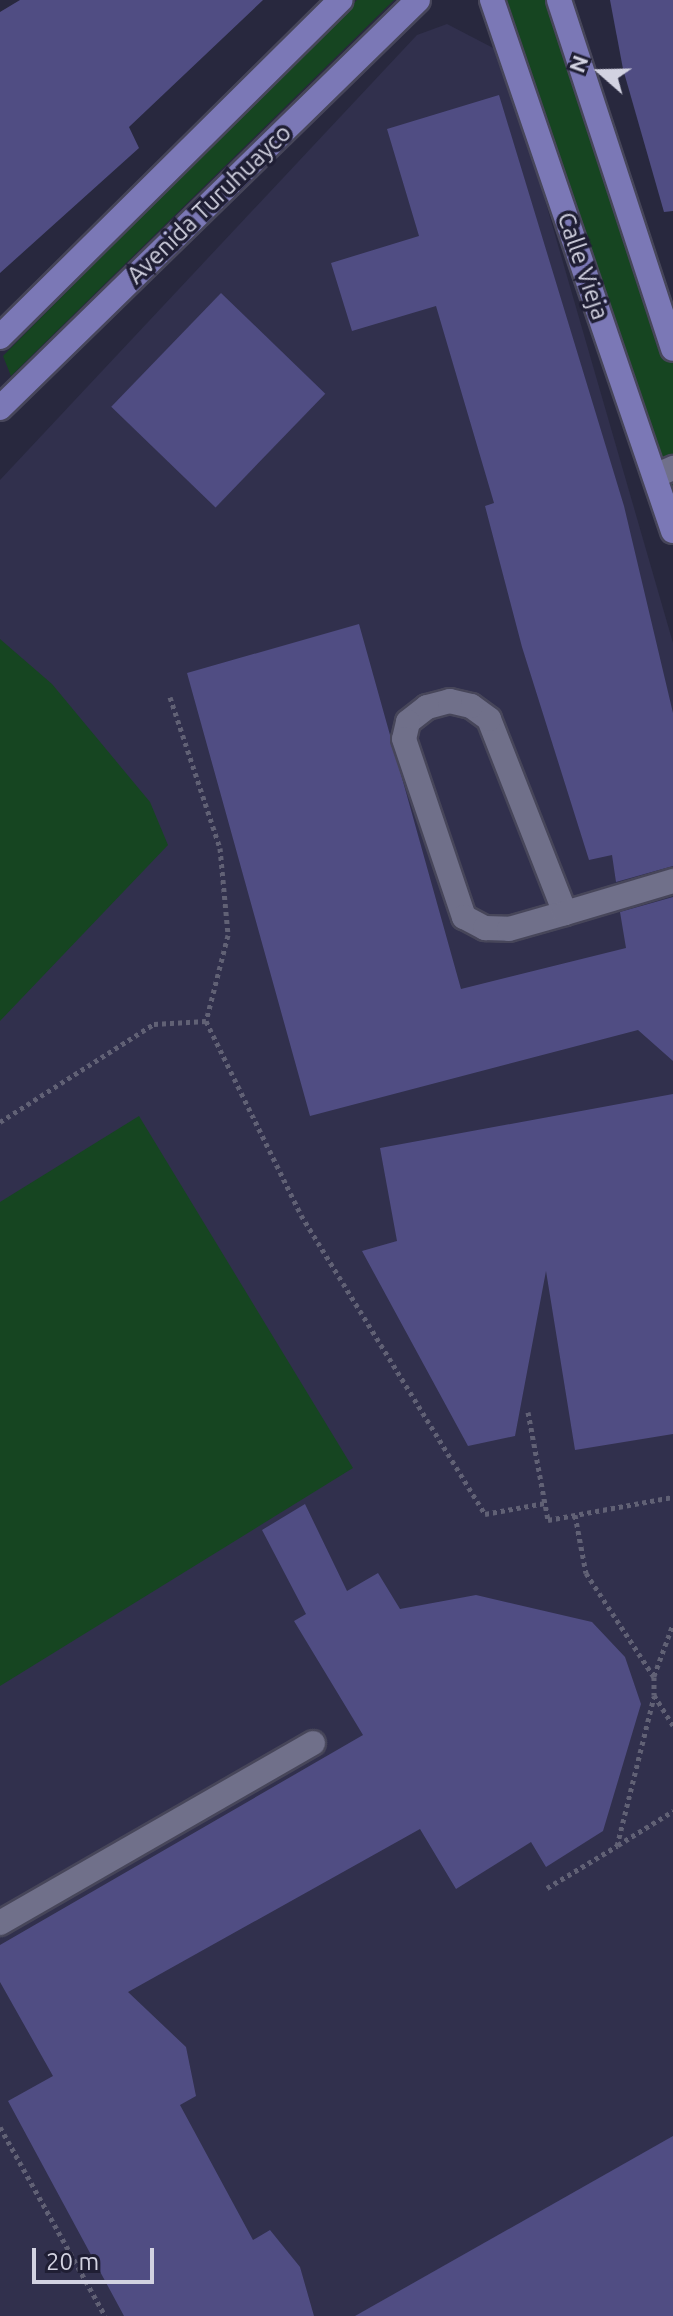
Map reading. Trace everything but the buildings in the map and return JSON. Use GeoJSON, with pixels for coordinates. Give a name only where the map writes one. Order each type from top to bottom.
{"type":"FeatureCollection","features":[{"type":"Feature","properties":{"kind":"main road"},"geometry":{"type":"LineString","coordinates":[[0,337],[341,0]]}},
{"type":"Feature","properties":{"kind":"main road","name":"Avenida Turuhuayco"},"geometry":{"type":"LineString","coordinates":[[0,408],[418,0]]}},
{"type":"Feature","properties":{"kind":"main road","name":"Calle Vieja"},"geometry":{"type":"LineString","coordinates":[[492,0],[664,472],[673,531]]}},
{"type":"Feature","properties":{"kind":"main road"},"geometry":{"type":"LineString","coordinates":[[559,0],[673,349]]}},
{"type":"Feature","properties":{"kind":"lane"},"geometry":{"type":"LineString","coordinates":[[565,913],[489,719],[471,706],[450,701],[427,707],[408,722],[404,739],[464,917],[485,928],[509,929],[565,913],[673,881]]}},
{"type":"Feature","properties":{"kind":"lane"},"geometry":{"type":"LineString","coordinates":[[0,1923],[313,1743]]}},
{"type":"Feature","properties":{"kind":"path"},"geometry":{"type":"LineString","coordinates":[[170,697],[220,848],[228,935],[206,1021],[301,1215],[485,1514],[545,1503]]}},
{"type":"Feature","properties":{"kind":"path"},"geometry":{"type":"LineString","coordinates":[[0,1122],[154,1024],[206,1021]]}},
{"type":"Feature","properties":{"kind":"path"},"geometry":{"type":"LineString","coordinates":[[528,1412],[548,1520],[673,1497]]}},
{"type":"Feature","properties":{"kind":"path"},"geometry":{"type":"LineString","coordinates":[[575,1515],[586,1573],[654,1677]]}},
{"type":"Feature","properties":{"kind":"path"},"geometry":{"type":"LineString","coordinates":[[617,1846],[654,1695],[654,1677],[673,1624]]}},
{"type":"Feature","properties":{"kind":"path"},"geometry":{"type":"LineString","coordinates":[[654,1695],[673,1726]]}},
{"type":"Feature","properties":{"kind":"path"},"geometry":{"type":"LineString","coordinates":[[547,1888],[673,1811]]}},
{"type":"Feature","properties":{"kind":"path"},"geometry":{"type":"LineString","coordinates":[[0,2127],[105,2316]]}},
{"type":"Feature","properties":{"kind":"shaded area"},"geometry":{"type":"Polygon","coordinates":[[[447,24],[497,50],[510,79],[673,643],[673,2316],[0,2316],[0,480],[417,35],[447,24]]]}},
{"type":"Feature","properties":{"kind":"green space"},"geometry":{"type":"Polygon","coordinates":[[[357,0],[394,0],[11,376],[3,356],[357,0]]]}},
{"type":"Feature","properties":{"kind":"green space"},"geometry":{"type":"Polygon","coordinates":[[[492,0],[559,0],[673,349],[673,531],[492,0]]]}},
{"type":"Feature","properties":{"kind":"green space"},"geometry":{"type":"Polygon","coordinates":[[[0,639],[52,684],[150,802],[168,845],[0,1021],[0,639]]]}},
{"type":"Feature","properties":{"kind":"green space"},"geometry":{"type":"Polygon","coordinates":[[[139,1116],[353,1468],[0,1686],[0,1202],[139,1116]]]}}]}
